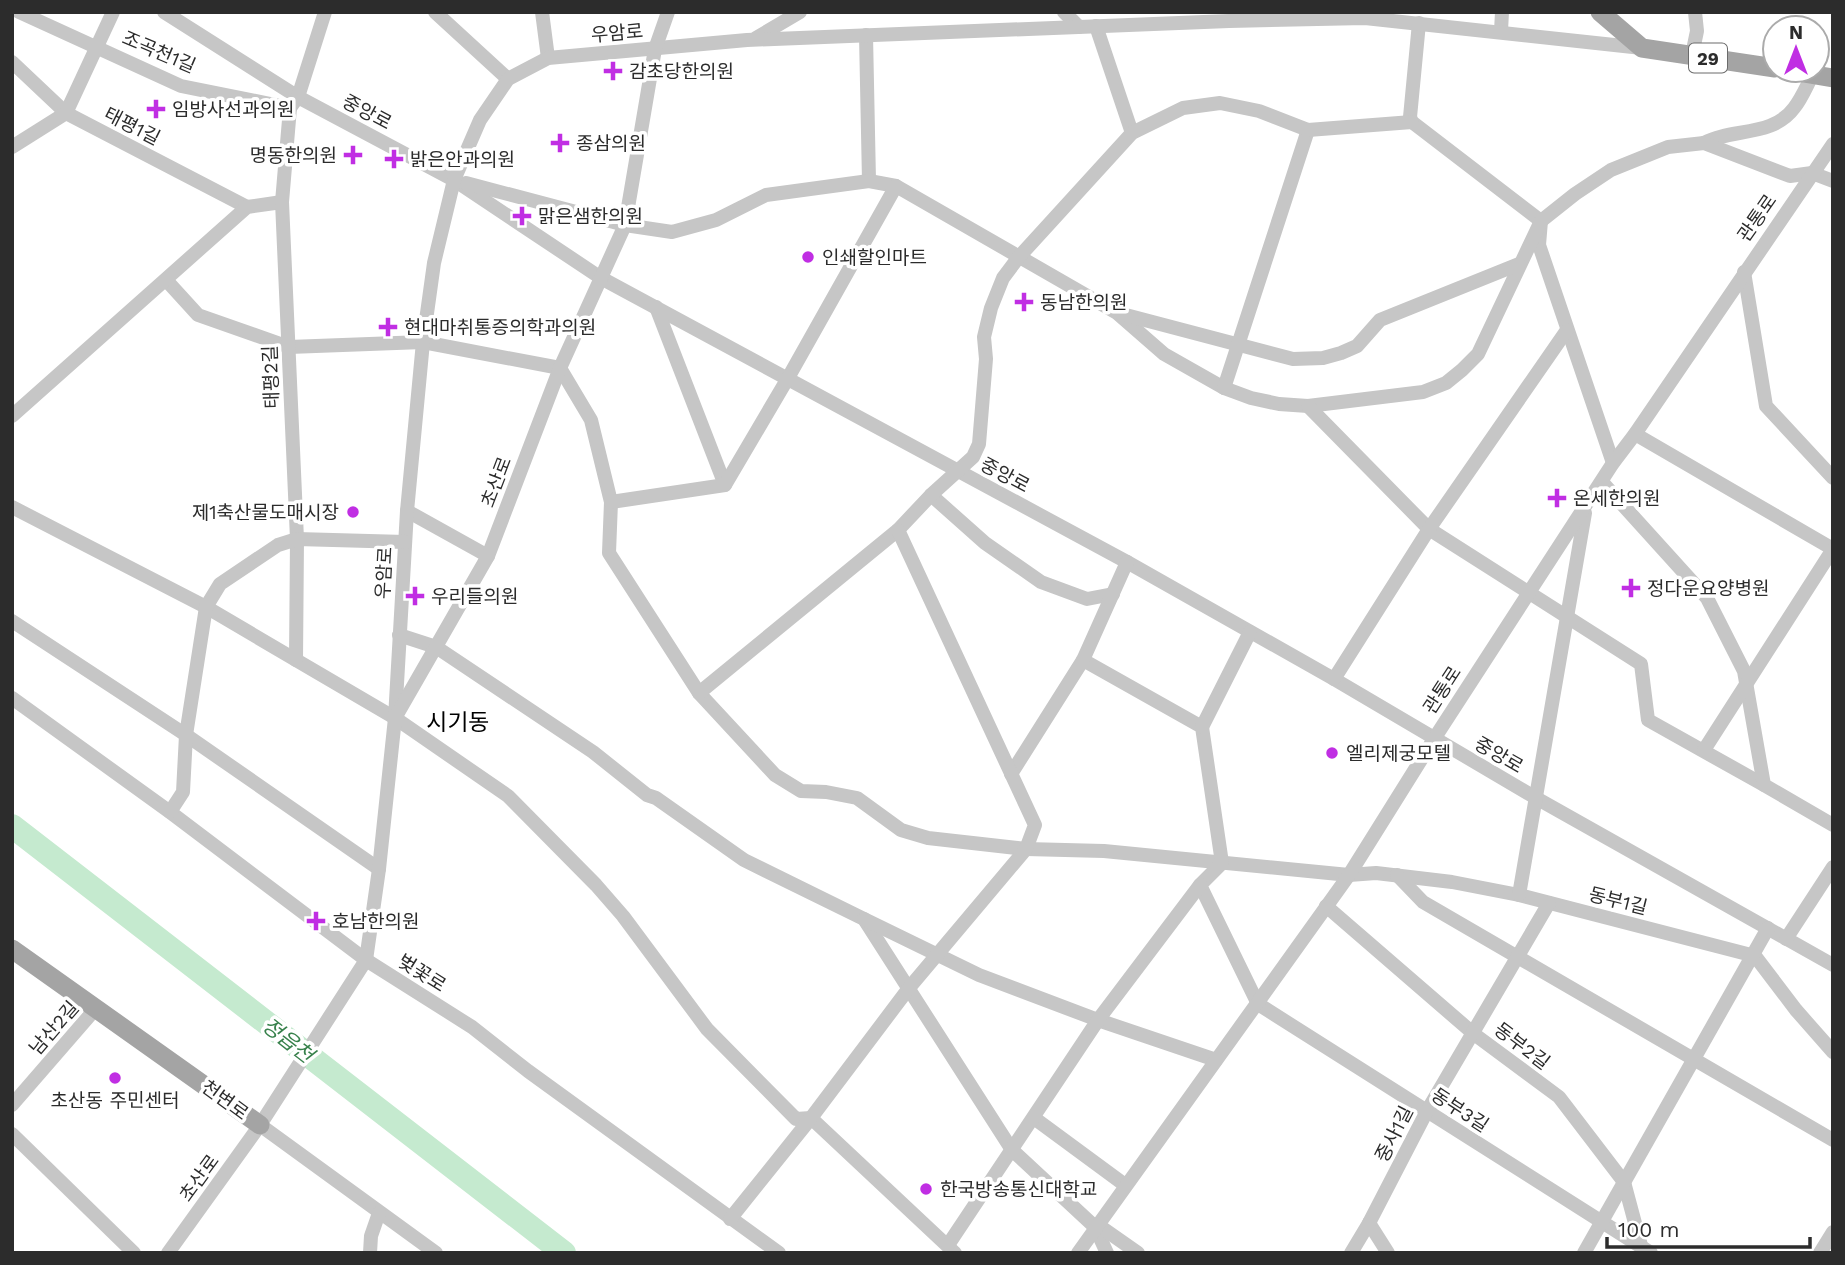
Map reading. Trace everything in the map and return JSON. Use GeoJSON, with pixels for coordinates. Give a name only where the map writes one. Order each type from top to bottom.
{"type":"FeatureCollection","features":[{"type":"Feature","properties":{"kind":"main road"},"geometry":{"type":"LineString","coordinates":[[1600,12],[1642,48]]}},
{"type":"Feature","properties":{"kind":"main road","name":"29"},"geometry":{"type":"LineString","coordinates":[[1642,48],[1761,66]]}},
{"type":"Feature","properties":{"kind":"main road","name":"천변로"},"geometry":{"type":"LineString","coordinates":[[12,949],[260,1125]]}},
{"type":"Feature","properties":{"kind":"street","name":"조곡천1길"},"geometry":{"type":"LineString","coordinates":[[19,12],[99,46],[181,86],[294,102]]}},
{"type":"Feature","properties":{"kind":"street"},"geometry":{"type":"LineString","coordinates":[[12,147],[66,113],[113,12]]}},
{"type":"Feature","properties":{"kind":"street","name":"중앙로"},"geometry":{"type":"LineString","coordinates":[[164,12],[294,102],[454,180],[601,278],[1127,562],[1334,679],[1536,798],[1833,965]]}},
{"type":"Feature","properties":{"kind":"street","name":"태평2길"},"geometry":{"type":"LineString","coordinates":[[296,660],[297,539],[282,202],[294,102],[325,12]]}},
{"type":"Feature","properties":{"kind":"street"},"geometry":{"type":"LineString","coordinates":[[435,12],[508,79]]}},
{"type":"Feature","properties":{"kind":"street"},"geometry":{"type":"LineString","coordinates":[[542,12],[548,58]]}},
{"type":"Feature","properties":{"kind":"street","name":"초산로"},"geometry":{"type":"LineString","coordinates":[[169,1253],[260,1125],[366,960],[395,718],[488,556],[560,368],[625,225],[656,48],[668,12]]}},
{"type":"Feature","properties":{"kind":"street"},"geometry":{"type":"LineString","coordinates":[[752,40],[800,12]]}},
{"type":"Feature","properties":{"kind":"street"},"geometry":{"type":"LineString","coordinates":[[1064,12],[1079,27]]}},
{"type":"Feature","properties":{"kind":"street"},"geometry":{"type":"LineString","coordinates":[[1501,32],[1502,12]]}},
{"type":"Feature","properties":{"kind":"street"},"geometry":{"type":"LineString","coordinates":[[1692,55],[1697,31],[1695,12]]}},
{"type":"Feature","properties":{"kind":"street","name":"우암로"},"geometry":{"type":"LineString","coordinates":[[395,718],[407,511],[423,342],[434,263],[454,180],[480,120],[508,79],[548,58],[656,48],[752,40],[1079,27],[1230,17],[1365,18],[1642,48]]}},
{"type":"Feature","properties":{"kind":"street"},"geometry":{"type":"LineString","coordinates":[[1419,23],[1409,117],[1412,122],[1541,221]]}},
{"type":"Feature","properties":{"kind":"street"},"geometry":{"type":"LineString","coordinates":[[1096,26],[1132,133]]}},
{"type":"Feature","properties":{"kind":"street"},"geometry":{"type":"LineString","coordinates":[[866,36],[869,181]]}},
{"type":"Feature","properties":{"kind":"street","name":"태평1길"},"geometry":{"type":"LineString","coordinates":[[12,62],[66,113],[247,207]]}},
{"type":"Feature","properties":{"kind":"street"},"geometry":{"type":"LineString","coordinates":[[454,180],[625,225],[672,232],[716,220],[766,195],[869,181],[896,186],[1117,313],[1164,354],[1224,388],[1251,398],[1308,406],[1423,392],[1446,383],[1478,354],[1541,221],[1611,170],[1668,147],[1703,143],[1717,136],[1772,126],[1795,107],[1808,84]]}},
{"type":"Feature","properties":{"kind":"street"},"geometry":{"type":"LineString","coordinates":[[699,692],[898,530],[973,457],[979,444],[986,359],[984,337],[991,308],[1003,278],[1132,133],[1183,108],[1220,103],[1259,111],[1308,130],[1412,122]]}},
{"type":"Feature","properties":{"kind":"street"},"geometry":{"type":"LineString","coordinates":[[1224,388],[1308,130]]}},
{"type":"Feature","properties":{"kind":"street"},"geometry":{"type":"LineString","coordinates":[[1703,143],[1790,176],[1812,173],[1833,181]]}},
{"type":"Feature","properties":{"kind":"street","name":"관통로"},"geometry":{"type":"LineString","coordinates":[[1078,1253],[1349,876],[1434,739],[1613,463],[1833,144]]}},
{"type":"Feature","properties":{"kind":"street"},"geometry":{"type":"LineString","coordinates":[[725,485],[896,186]]}},
{"type":"Feature","properties":{"kind":"street"},"geometry":{"type":"LineString","coordinates":[[12,416],[167,281],[247,207],[282,202]]}},
{"type":"Feature","properties":{"kind":"street"},"geometry":{"type":"LineString","coordinates":[[1541,221],[1539,245],[1613,463]]}},
{"type":"Feature","properties":{"kind":"street"},"geometry":{"type":"LineString","coordinates":[[1117,313],[1293,359],[1323,358],[1357,346],[1380,320],[1519,264]]}},
{"type":"Feature","properties":{"kind":"street"},"geometry":{"type":"LineString","coordinates":[[1744,272],[1766,406],[1833,478]]}},
{"type":"Feature","properties":{"kind":"street"},"geometry":{"type":"LineString","coordinates":[[167,281],[198,315],[289,347],[423,342],[560,368]]}},
{"type":"Feature","properties":{"kind":"street"},"geometry":{"type":"LineString","coordinates":[[656,307],[725,485]]}},
{"type":"Feature","properties":{"kind":"street"},"geometry":{"type":"LineString","coordinates":[[1334,679],[1429,529],[1567,330]]}},
{"type":"Feature","properties":{"kind":"street","name":"동부1길"},"geometry":{"type":"LineString","coordinates":[[560,368],[592,420],[611,502],[609,553],[699,692],[775,775],[801,791],[826,792],[857,798],[901,830],[928,838],[1026,849],[1104,851],[1349,876],[1377,873],[1452,882],[1519,895],[1755,956]]}},
{"type":"Feature","properties":{"kind":"street"},"geometry":{"type":"LineString","coordinates":[[1308,406],[1429,529],[1641,664],[1648,720],[1833,825]]}},
{"type":"Feature","properties":{"kind":"street"},"geometry":{"type":"LineString","coordinates":[[1634,434],[1833,549],[1747,686],[1703,750]]}},
{"type":"Feature","properties":{"kind":"street"},"geometry":{"type":"LineString","coordinates":[[1602,482],[1707,598],[1744,671],[1764,785]]}},
{"type":"Feature","properties":{"kind":"street"},"geometry":{"type":"LineString","coordinates":[[611,502],[725,485]]}},
{"type":"Feature","properties":{"kind":"street"},"geometry":{"type":"LineString","coordinates":[[931,495],[985,542],[1041,582],[1087,599],[1113,594]]}},
{"type":"Feature","properties":{"kind":"street"},"geometry":{"type":"LineString","coordinates":[[1519,895],[1586,505]]}},
{"type":"Feature","properties":{"kind":"street"},"geometry":{"type":"LineString","coordinates":[[12,507],[206,607],[395,718],[508,796],[623,916],[707,1029],[796,1119],[811,1118],[951,1249],[1012,1150],[1098,1020],[1200,885],[1222,863],[1202,727],[1250,632]]}},
{"type":"Feature","properties":{"kind":"street"},"geometry":{"type":"LineString","coordinates":[[407,511],[488,556]]}},
{"type":"Feature","properties":{"kind":"street"},"geometry":{"type":"LineString","coordinates":[[730,1219],[811,1118],[909,988],[1026,849],[1035,825],[898,530]]}},
{"type":"Feature","properties":{"kind":"street"},"geometry":{"type":"LineString","coordinates":[[170,812],[183,792],[186,735],[206,607],[220,584],[278,545],[297,539],[405,542]]}},
{"type":"Feature","properties":{"kind":"street"},"geometry":{"type":"LineString","coordinates":[[1011,774],[1083,660],[1127,562]]}},
{"type":"Feature","properties":{"kind":"street"},"geometry":{"type":"LineString","coordinates":[[12,621],[186,735],[379,869]]}},
{"type":"Feature","properties":{"kind":"street"},"geometry":{"type":"LineString","coordinates":[[399,635],[436,647],[593,752],[647,795],[656,798],[744,860],[979,975],[1098,1020],[1216,1060]]}},
{"type":"Feature","properties":{"kind":"street"},"geometry":{"type":"LineString","coordinates":[[1083,660],[1202,727]]}},
{"type":"Feature","properties":{"kind":"street","name":"벚꽃로"},"geometry":{"type":"LineString","coordinates":[[12,698],[170,812],[366,960],[471,1027],[779,1253]]}},
{"type":"Feature","properties":{"kind":"street"},"geometry":{"type":"LineString","coordinates":[[1786,939],[1833,867]]}},
{"type":"Feature","properties":{"kind":"street"},"geometry":{"type":"LineString","coordinates":[[1397,875],[1423,902],[1833,1140]]}},
{"type":"Feature","properties":{"kind":"street"},"geometry":{"type":"LineString","coordinates":[[1200,885],[1258,1004]]}},
{"type":"Feature","properties":{"kind":"street","name":"중사1길"},"geometry":{"type":"LineString","coordinates":[[1351,1253],[1427,1111],[1549,903]]}},
{"type":"Feature","properties":{"kind":"street","name":"동부2길"},"geometry":{"type":"LineString","coordinates":[[1326,906],[1474,1034],[1559,1097],[1624,1182],[1645,1251]]}},
{"type":"Feature","properties":{"kind":"street"},"geometry":{"type":"LineString","coordinates":[[864,919],[1012,1150],[1097,1226],[1138,1253]]}},
{"type":"Feature","properties":{"kind":"street"},"geometry":{"type":"LineString","coordinates":[[1584,1253],[1755,956],[1768,928]]}},
{"type":"Feature","properties":{"kind":"street"},"geometry":{"type":"LineString","coordinates":[[1755,956],[1796,1010],[1833,1052]]}},
{"type":"Feature","properties":{"kind":"street","name":"동부3길"},"geometry":{"type":"LineString","coordinates":[[1258,1004],[1645,1251]]}},
{"type":"Feature","properties":{"kind":"street","name":"남산2길"},"geometry":{"type":"LineString","coordinates":[[12,1105],[97,1007]]}},
{"type":"Feature","properties":{"kind":"street"},"geometry":{"type":"LineString","coordinates":[[1034,1118],[1125,1185]]}},
{"type":"Feature","properties":{"kind":"street","name":"천변로"},"geometry":{"type":"LineString","coordinates":[[260,1125],[436,1253]]}},
{"type":"Feature","properties":{"kind":"street"},"geometry":{"type":"LineString","coordinates":[[12,1134],[134,1253]]}},
{"type":"Feature","properties":{"kind":"street"},"geometry":{"type":"LineString","coordinates":[[370,1253],[371,1236],[379,1213]]}},
{"type":"Feature","properties":{"kind":"street"},"geometry":{"type":"LineString","coordinates":[[1369,1223],[1388,1253]]}},
{"type":"Feature","properties":{"kind":"street"},"geometry":{"type":"LineString","coordinates":[[1097,1226],[1107,1253]]}},
{"type":"Feature","properties":{"kind":"street"},"geometry":{"type":"LineString","coordinates":[[1821,1253],[1833,1232]]}},
{"type":"Feature","properties":{"kind":"waterway","name":"정읍천"},"geometry":{"type":"LineString","coordinates":[[12,826],[564,1253]]}},
{"type":"Feature","properties":{"kind":"place","name":"감초당한의원"},"geometry":{"type":"Point","coordinates":[613,71]}},
{"type":"Feature","properties":{"kind":"place","name":"임방사선과의원"},"geometry":{"type":"Point","coordinates":[156,109]}},
{"type":"Feature","properties":{"kind":"place","name":"종삼의원"},"geometry":{"type":"Point","coordinates":[560,143]}},
{"type":"Feature","properties":{"kind":"place","name":"명동한의원"},"geometry":{"type":"Point","coordinates":[353,155]}},
{"type":"Feature","properties":{"kind":"place","name":"밝은안과의원"},"geometry":{"type":"Point","coordinates":[394,159]}},
{"type":"Feature","properties":{"kind":"place","name":"맑은샘한의원"},"geometry":{"type":"Point","coordinates":[522,216]}},
{"type":"Feature","properties":{"kind":"place","name":"인쇄할인마트"},"geometry":{"type":"Point","coordinates":[808,257]}},
{"type":"Feature","properties":{"kind":"place","name":"동남한의원"},"geometry":{"type":"Point","coordinates":[1024,302]}},
{"type":"Feature","properties":{"kind":"place","name":"현대마취통증의학과의원"},"geometry":{"type":"Point","coordinates":[388,327]}},
{"type":"Feature","properties":{"kind":"place","name":"온세한의원"},"geometry":{"type":"Point","coordinates":[1557,498]}},
{"type":"Feature","properties":{"kind":"place","name":"제1축산물도매시장"},"geometry":{"type":"Point","coordinates":[353,512]}},
{"type":"Feature","properties":{"kind":"place","name":"정다운요양병원"},"geometry":{"type":"Point","coordinates":[1631,588]}},
{"type":"Feature","properties":{"kind":"place","name":"우리들의원"},"geometry":{"type":"Point","coordinates":[415,596]}},
{"type":"Feature","properties":{"kind":"place","name":"엘리제궁모텔"},"geometry":{"type":"Point","coordinates":[1332,753]}},
{"type":"Feature","properties":{"kind":"place","name":"호남한의원"},"geometry":{"type":"Point","coordinates":[316,921]}},
{"type":"Feature","properties":{"kind":"place","name":"초산동 주민센터"},"geometry":{"type":"Point","coordinates":[115,1078]}},
{"type":"Feature","properties":{"kind":"place","name":"한국방송통신대학교"},"geometry":{"type":"Point","coordinates":[926,1189]}},
{"type":"Feature","properties":{"kind":"district","name":"시기동"},"geometry":{"type":"Point","coordinates":[458,722]}}]}
